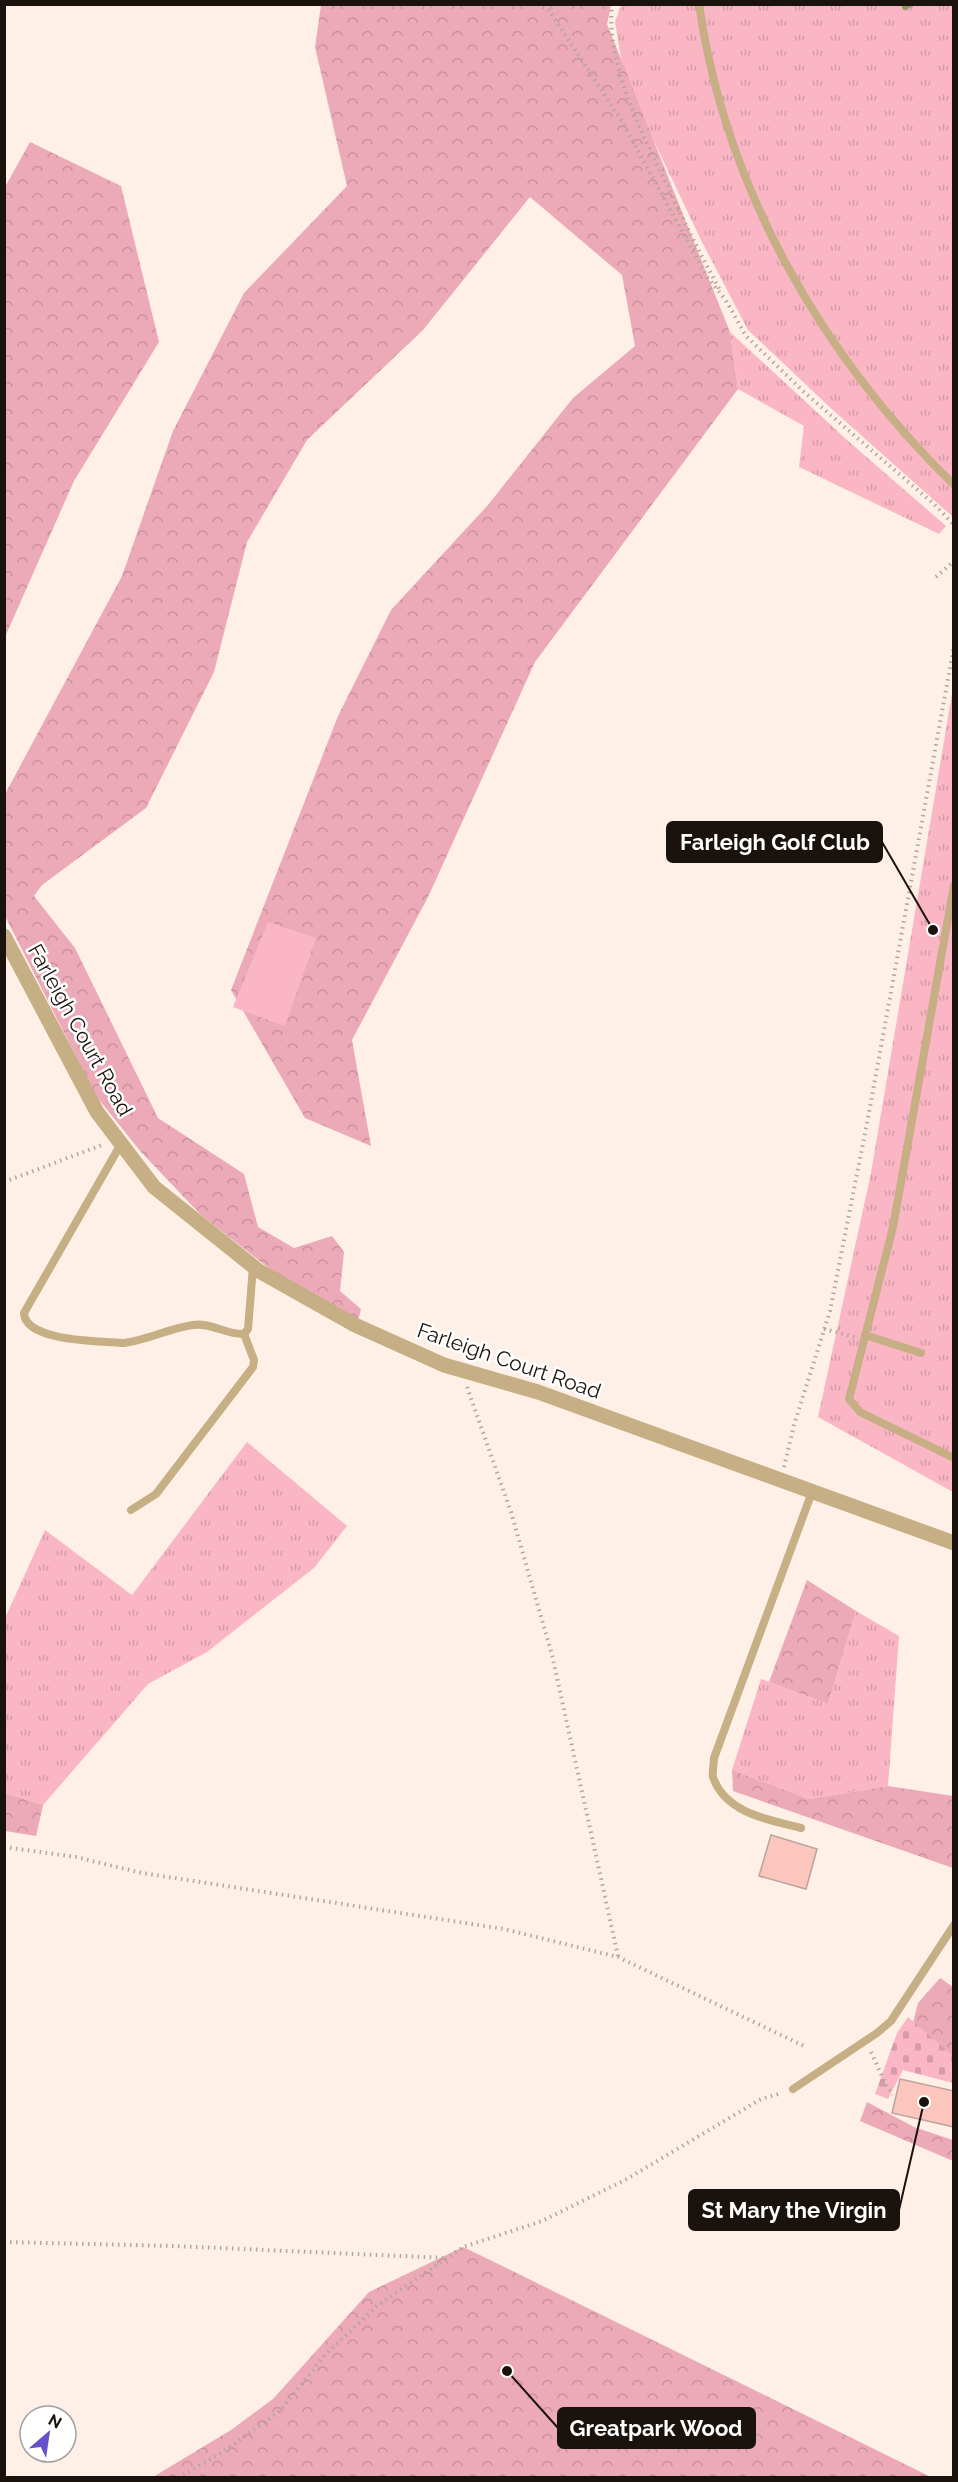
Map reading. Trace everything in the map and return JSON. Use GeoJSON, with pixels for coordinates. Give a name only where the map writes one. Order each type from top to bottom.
{"type":"FeatureCollection","features":[{"type":"Feature","properties":{"kind":"street","name":"Farleigh Court Road"},"geometry":{"type":"LineString","coordinates":[[4,936],[97,1112],[119,1142],[154,1187],[253,1267],[355,1325],[444,1365],[538,1392],[954,1543]]}},
{"type":"Feature","properties":{"kind":"lane"},"geometry":{"type":"LineString","coordinates":[[699,4],[705,44],[724,121],[753,197],[778,253],[835,345],[879,404],[954,485]]}},
{"type":"Feature","properties":{"kind":"lane"},"geometry":{"type":"LineString","coordinates":[[954,885],[892,1227],[849,1399],[860,1412],[954,1458]]}},
{"type":"Feature","properties":{"kind":"lane"},"geometry":{"type":"LineString","coordinates":[[119,1142],[24,1313],[24,1321],[42,1333],[124,1342],[138,1341],[195,1324],[244,1334]]}},
{"type":"Feature","properties":{"kind":"lane"},"geometry":{"type":"LineString","coordinates":[[244,1334],[248,1329],[253,1267]]}},
{"type":"Feature","properties":{"kind":"lane"},"geometry":{"type":"LineString","coordinates":[[131,1510],[156,1494],[253,1367],[254,1360],[244,1334]]}},
{"type":"Feature","properties":{"kind":"lane"},"geometry":{"type":"LineString","coordinates":[[865,1337],[921,1353]]}},
{"type":"Feature","properties":{"kind":"lane"},"geometry":{"type":"LineString","coordinates":[[801,1828],[757,1816],[727,1800],[712,1776],[714,1758],[812,1492]]}},
{"type":"Feature","properties":{"kind":"lane"},"geometry":{"type":"LineString","coordinates":[[793,2090],[891,2021],[954,1925]]}},
{"type":"Feature","properties":{"kind":"path"},"geometry":{"type":"LineString","coordinates":[[545,4],[621,120],[707,277],[725,300]]}},
{"type":"Feature","properties":{"kind":"path"},"geometry":{"type":"LineString","coordinates":[[612,4],[611,25],[631,109],[700,253],[746,336],[804,392],[934,504],[954,525]]}},
{"type":"Feature","properties":{"kind":"path"},"geometry":{"type":"LineString","coordinates":[[936,576],[954,561]]}},
{"type":"Feature","properties":{"kind":"path"},"geometry":{"type":"LineString","coordinates":[[781,1480],[794,1425],[830,1311],[868,1118],[954,646]]}},
{"type":"Feature","properties":{"kind":"path"},"geometry":{"type":"LineString","coordinates":[[4,1182],[119,1142]]}},
{"type":"Feature","properties":{"kind":"path"},"geometry":{"type":"LineString","coordinates":[[824,1329],[865,1337]]}},
{"type":"Feature","properties":{"kind":"path"},"geometry":{"type":"LineString","coordinates":[[461,1370],[510,1512],[552,1655],[618,1957]]}},
{"type":"Feature","properties":{"kind":"path"},"geometry":{"type":"LineString","coordinates":[[4,1847],[76,1857],[142,1873],[504,1929],[618,1957],[804,2046]]}},
{"type":"Feature","properties":{"kind":"path"},"geometry":{"type":"LineString","coordinates":[[863,2042],[873,2055],[893,2095]]}},
{"type":"Feature","properties":{"kind":"path"},"geometry":{"type":"LineString","coordinates":[[178,2478],[223,2452],[281,2410],[324,2356],[378,2305],[463,2247],[543,2221],[627,2179],[761,2099],[793,2090]]}},
{"type":"Feature","properties":{"kind":"path"},"geometry":{"type":"LineString","coordinates":[[4,2242],[174,2246],[447,2258]]}},
{"type":"Feature","properties":{"kind":"green space"},"geometry":{"type":"Polygon","coordinates":[[[321,5],[611,5],[607,24],[730,332],[738,389],[535,662],[428,897],[352,1040],[371,1146],[305,1118],[231,990],[338,716],[391,610],[488,505],[573,398],[635,346],[622,275],[530,197],[423,330],[307,440],[247,542],[214,672],[146,808],[42,885],[34,896],[75,948],[158,1118],[244,1174],[258,1227],[294,1248],[332,1236],[344,1252],[340,1291],[361,1309],[358,1321],[270,1269],[201,1215],[141,1152],[96,1096],[5,916],[4,796],[122,576],[173,431],[244,293],[347,186],[315,47],[321,5]]]}},
{"type":"Feature","properties":{"kind":"green space"},"geometry":{"type":"Polygon","coordinates":[[[621,5],[953,5],[953,517],[835,412],[748,330],[701,240],[642,116],[622,64],[615,22],[621,5]]]}},
{"type":"Feature","properties":{"kind":"green space"},"geometry":{"type":"Polygon","coordinates":[[[30,142],[121,186],[159,342],[74,481],[5,637],[5,187],[30,142]]]}},
{"type":"Feature","properties":{"kind":"green space"},"geometry":{"type":"Polygon","coordinates":[[[730,332],[847,440],[946,526],[939,534],[799,467],[804,426],[738,389],[730,332]]]}},
{"type":"Feature","properties":{"kind":"green space"},"geometry":{"type":"Polygon","coordinates":[[[953,688],[953,1492],[818,1417],[871,1173],[953,688]]]}},
{"type":"Feature","properties":{"kind":"green space"},"geometry":{"type":"Polygon","coordinates":[[[268,922],[316,938],[285,1026],[233,1007],[268,922]]]}},
{"type":"Feature","properties":{"kind":"green space"},"geometry":{"type":"Polygon","coordinates":[[[247,1442],[347,1526],[314,1568],[207,1652],[148,1684],[43,1805],[5,1793],[5,1618],[45,1530],[132,1595],[247,1442]]]}},
{"type":"Feature","properties":{"kind":"green space"},"geometry":{"type":"Polygon","coordinates":[[[807,1580],[856,1611],[828,1704],[769,1682],[807,1580]]]}},
{"type":"Feature","properties":{"kind":"green space"},"geometry":{"type":"Polygon","coordinates":[[[856,1611],[899,1636],[888,1786],[809,1799],[732,1770],[761,1679],[828,1704],[856,1611]]]}},
{"type":"Feature","properties":{"kind":"green space"},"geometry":{"type":"Polygon","coordinates":[[[732,1770],[809,1799],[888,1786],[953,1796],[953,1868],[733,1791],[732,1770]]]}},
{"type":"Feature","properties":{"kind":"green space"},"geometry":{"type":"Polygon","coordinates":[[[5,1793],[43,1805],[36,1836],[5,1831],[5,1793]]]}},
{"type":"Feature","properties":{"kind":"green space"},"geometry":{"type":"Polygon","coordinates":[[[940,1978],[953,1987],[953,2076],[909,2039],[918,2003],[940,1978]]]}},
{"type":"Feature","properties":{"kind":"green space"},"geometry":{"type":"Polygon","coordinates":[[[908,2017],[953,2056],[953,2083],[903,2070],[888,2099],[875,2094],[897,2033],[908,2017]]]}},
{"type":"Feature","properties":{"kind":"green space"},"geometry":{"type":"Polygon","coordinates":[[[867,2102],[914,2127],[953,2140],[953,2161],[860,2121],[867,2102]]]}},
{"type":"Feature","properties":{"kind":"green space"},"geometry":{"type":"Polygon","coordinates":[[[463,2247],[931,2477],[153,2477],[231,2430],[273,2399],[369,2292],[463,2247]]]}},
{"type":"Feature","properties":{"kind":"building"},"geometry":{"type":"Polygon","coordinates":[[[771,1835],[817,1849],[806,1889],[759,1876],[771,1835]]]}},
{"type":"Feature","properties":{"kind":"building"},"geometry":{"type":"Polygon","coordinates":[[[900,2079],[954,2091],[954,2127],[892,2113],[900,2079]]]}},
{"type":"Feature","properties":{"kind":"waterway"},"geometry":{"type":"LineString","coordinates":[[905,7],[911,4]]}},
{"type":"Feature","properties":{"kind":"place","name":"Farleigh Golf Club"},"geometry":{"type":"Point","coordinates":[933,930]}},
{"type":"Feature","properties":{"kind":"place","name":"St Mary the Virgin"},"geometry":{"type":"Point","coordinates":[924,2102]}},
{"type":"Feature","properties":{"kind":"place","name":"Greatpark Wood"},"geometry":{"type":"Point","coordinates":[507,2371]}}]}
